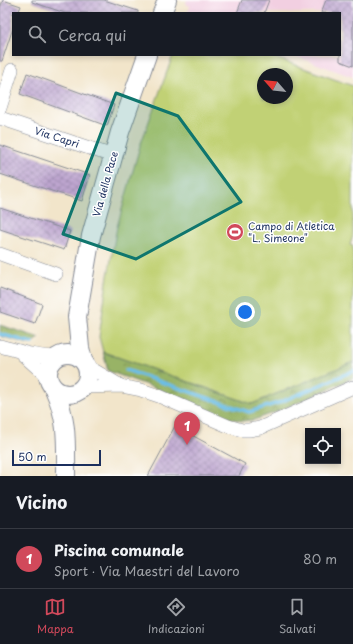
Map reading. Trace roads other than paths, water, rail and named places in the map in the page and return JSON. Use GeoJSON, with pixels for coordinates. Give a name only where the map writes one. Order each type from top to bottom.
{"type":"FeatureCollection","features":[{"type":"Feature","properties":{"kind":"street"},"geometry":{"type":"LineString","coordinates":[[162,12],[167,0]]}},
{"type":"Feature","properties":{"kind":"street","name":"Via della Pace"},"geometry":{"type":"LineString","coordinates":[[59,356],[77,317],[91,236],[113,156],[147,56]]}},
{"type":"Feature","properties":{"kind":"street"},"geometry":{"type":"LineString","coordinates":[[0,108],[12,70]]}},
{"type":"Feature","properties":{"kind":"street","name":"Via Capri"},"geometry":{"type":"LineString","coordinates":[[0,118],[113,156]]}},
{"type":"Feature","properties":{"kind":"street"},"geometry":{"type":"LineString","coordinates":[[0,254],[56,274]]}},
{"type":"Feature","properties":{"kind":"street","name":"Via della Pace"},"geometry":{"type":"LineString","coordinates":[[77,317],[80,348],[85,363]]}},
{"type":"Feature","properties":{"kind":"street"},"geometry":{"type":"LineString","coordinates":[[0,346],[39,357],[73,354],[103,377],[121,386],[141,390],[159,396],[228,426],[242,430],[260,428],[353,387]]}},
{"type":"Feature","properties":{"kind":"street"},"geometry":{"type":"LineString","coordinates":[[21,353],[43,373],[52,386],[59,392],[65,394],[71,395],[83,389],[121,386]]}},
{"type":"Feature","properties":{"kind":"street"},"geometry":{"type":"LineString","coordinates":[[59,356],[51,363],[48,369],[48,376],[61,404],[67,433]]}},
{"type":"Feature","properties":{"kind":"street"},"geometry":{"type":"LineString","coordinates":[[66,476],[67,433],[72,411],[89,377],[85,363]]}},
{"type":"Feature","properties":{"kind":"waterway"},"geometry":{"type":"LineString","coordinates":[[0,334],[32,343]]}},
{"type":"Feature","properties":{"kind":"waterway"},"geometry":{"type":"LineString","coordinates":[[126,370],[249,412],[278,403],[353,371]]}},
{"type":"Feature","properties":{"kind":"place","name":"Campo di Atletica \"L. Simeone\""},"geometry":{"type":"Point","coordinates":[235,232]}},
{"type":"Feature","properties":{"kind":"place","name":"Piscina comunale"},"geometry":{"type":"Point","coordinates":[187,445]}}]}
